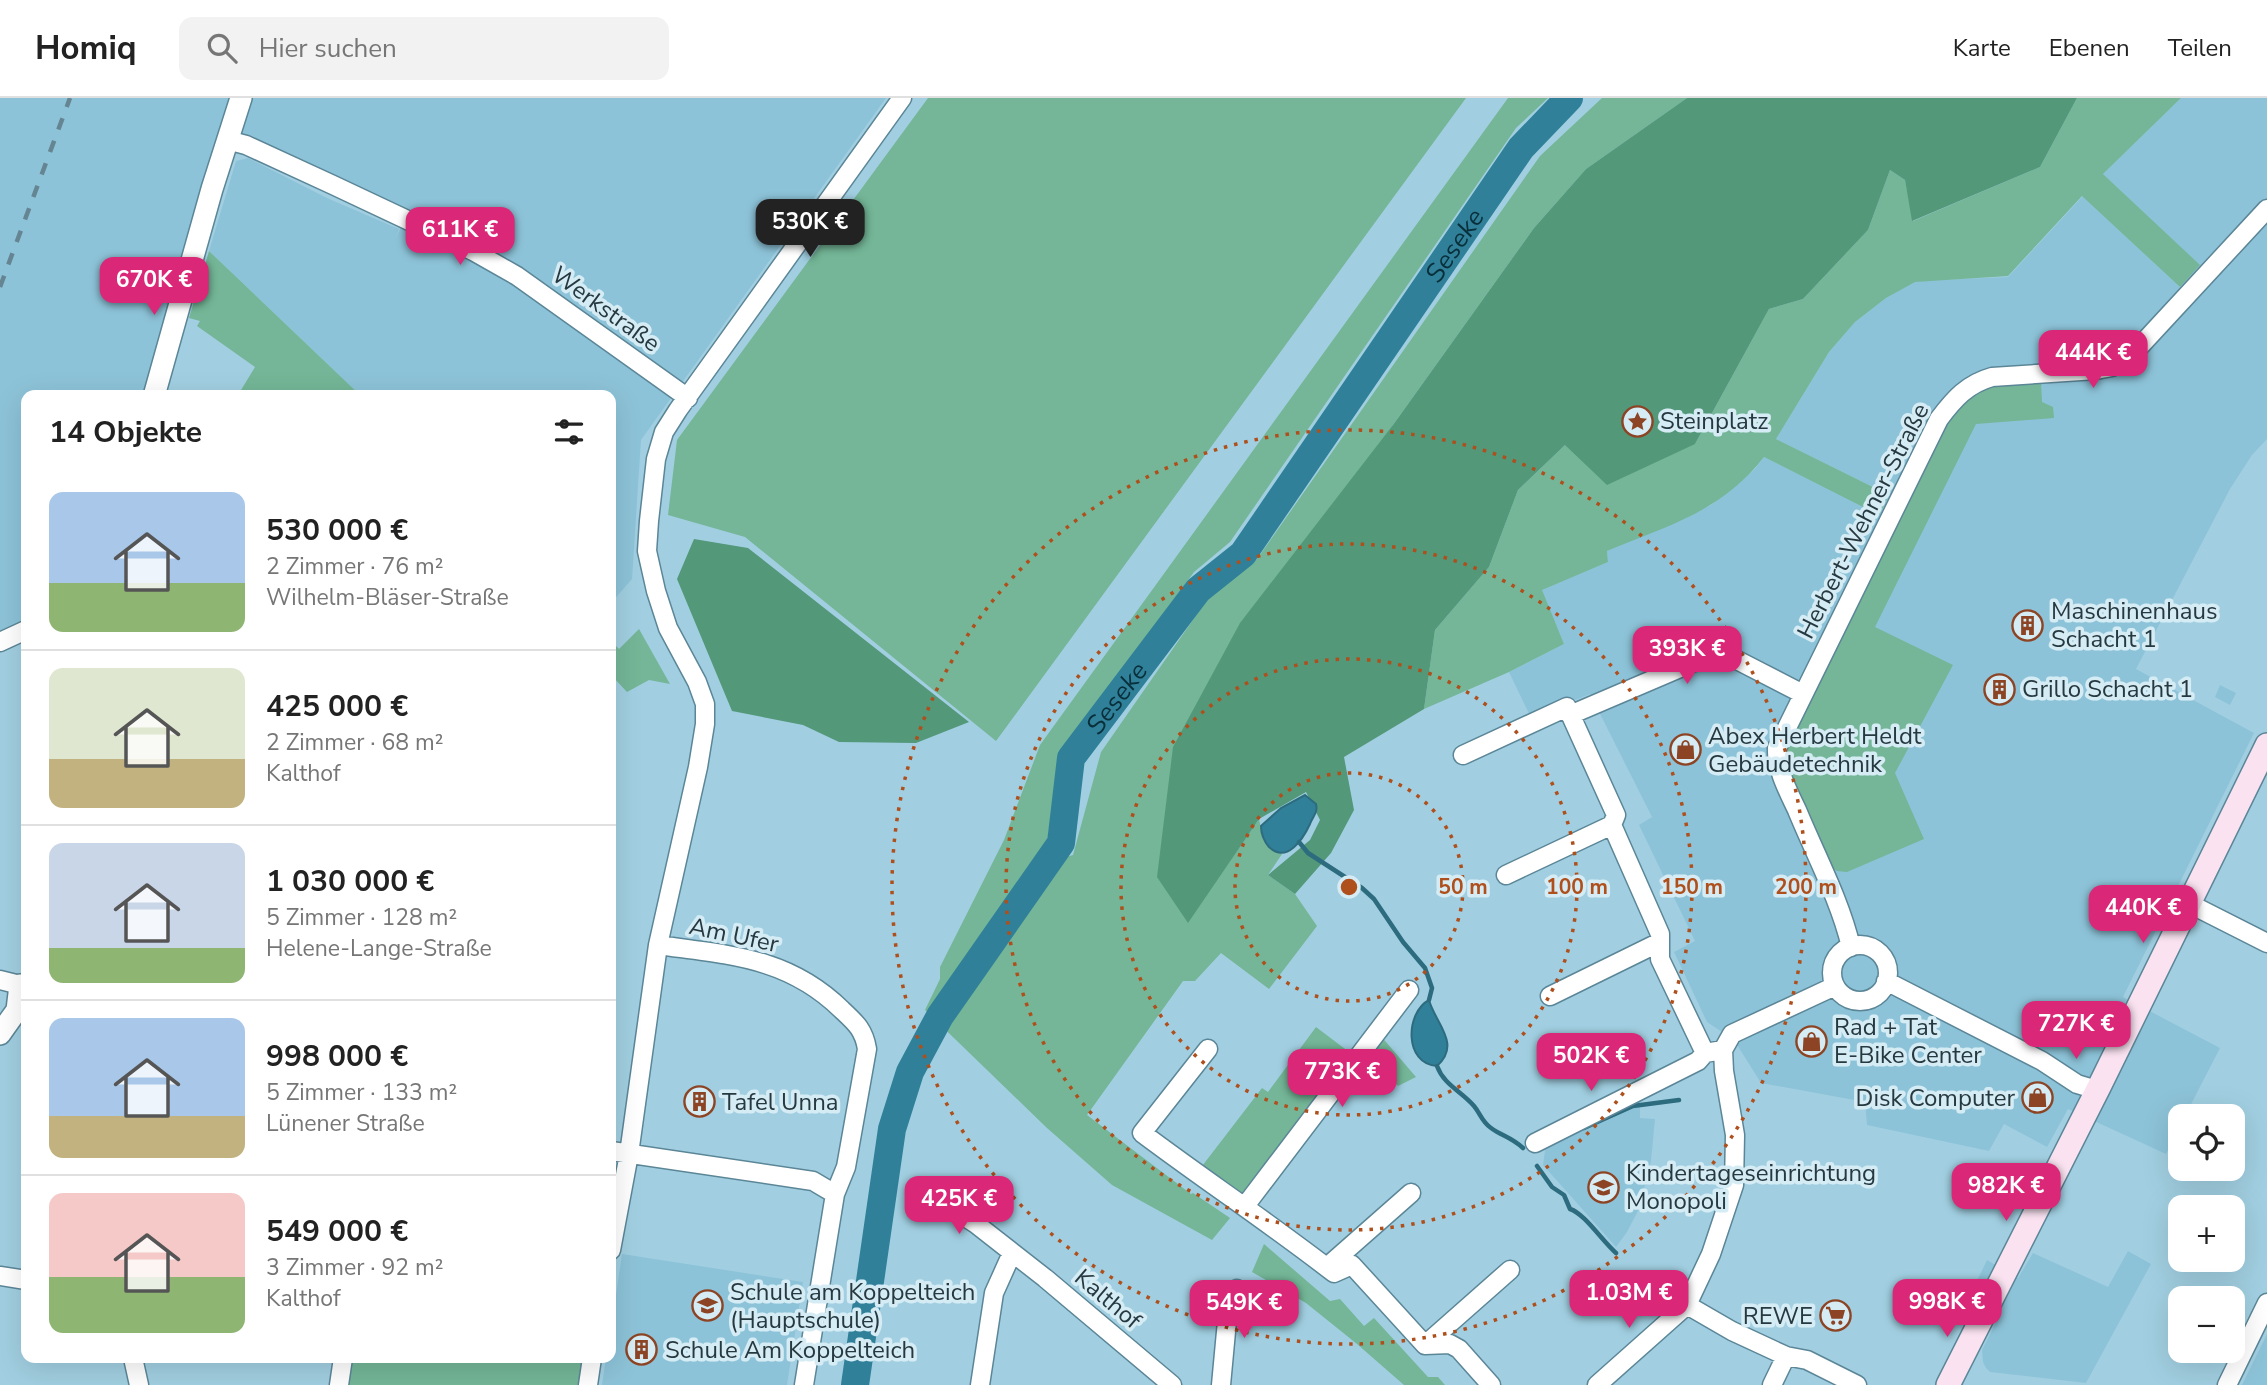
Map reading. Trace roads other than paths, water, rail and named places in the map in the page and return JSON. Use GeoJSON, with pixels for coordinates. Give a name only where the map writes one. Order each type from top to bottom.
{"type":"FeatureCollection","features":[{"type":"Feature","properties":{"kind":"main road"},"geometry":{"type":"LineString","coordinates":[[1953,1384],[2267,745]]}},
{"type":"Feature","properties":{"kind":"street"},"geometry":{"type":"LineString","coordinates":[[156,390],[208,201],[241,98]]}},
{"type":"Feature","properties":{"kind":"street"},"geometry":{"type":"LineString","coordinates":[[616,1196],[620,1153],[659,945],[705,724],[705,704],[697,682],[668,628],[647,551],[656,458],[664,432],[902,98]]}},
{"type":"Feature","properties":{"kind":"street","name":"Werkstraße"},"geometry":{"type":"LineString","coordinates":[[227,140],[246,145],[473,251],[517,276],[688,398]]}},
{"type":"Feature","properties":{"kind":"street","name":"Herbert-Wehner-Straße"},"geometry":{"type":"LineString","coordinates":[[1851,947],[1782,777],[1777,757],[1780,738],[1939,419],[1952,400],[1972,385],[1992,377],[2096,370],[2112,367],[2129,358],[2267,209]]}},
{"type":"Feature","properties":{"kind":"street"},"geometry":{"type":"LineString","coordinates":[[0,642],[21,632]]}},
{"type":"Feature","properties":{"kind":"street"},"geometry":{"type":"LineString","coordinates":[[1570,715],[1701,659],[1715,656],[1735,659],[1803,694]]}},
{"type":"Feature","properties":{"kind":"street"},"geometry":{"type":"LineString","coordinates":[[1463,755],[1567,707],[1616,815],[1612,825],[1506,876]]}},
{"type":"Feature","properties":{"kind":"street"},"geometry":{"type":"LineString","coordinates":[[1612,825],[1660,934],[1660,959],[1705,1053]]}},
{"type":"Feature","properties":{"kind":"street"},"geometry":{"type":"LineString","coordinates":[[2188,903],[2267,943]]}},
{"type":"Feature","properties":{"kind":"street"},"geometry":{"type":"LineString","coordinates":[[1550,996],[1660,942]]}},
{"type":"Feature","properties":{"kind":"street","name":"Am Ufer"},"geometry":{"type":"LineString","coordinates":[[659,945],[747,958],[789,972],[825,993],[864,1034],[867,1049],[846,1167],[835,1194]]}},
{"type":"Feature","properties":{"kind":"street"},"geometry":{"type":"LineString","coordinates":[[1851,947],[1868,947],[1877,951],[1884,959],[1886,981],[1875,996],[1857,1001],[1841,994],[1835,986],[1832,969],[1837,956],[1851,947]]}},
{"type":"Feature","properties":{"kind":"street"},"geometry":{"type":"LineString","coordinates":[[0,1014],[15,979]]}},
{"type":"Feature","properties":{"kind":"street"},"geometry":{"type":"LineString","coordinates":[[0,1034],[16,1010],[15,979]]}},
{"type":"Feature","properties":{"kind":"street"},"geometry":{"type":"LineString","coordinates":[[1886,981],[2042,1061],[2077,1084],[2097,1090]]}},
{"type":"Feature","properties":{"kind":"street"},"geometry":{"type":"LineString","coordinates":[[1597,1385],[1687,1305],[1710,1254],[1734,1185],[1735,1135],[1723,1050],[1732,1034],[1835,986]]}},
{"type":"Feature","properties":{"kind":"street"},"geometry":{"type":"LineString","coordinates":[[1245,1206],[1409,990]]}},
{"type":"Feature","properties":{"kind":"street"},"geometry":{"type":"LineString","coordinates":[[1208,1049],[1142,1133],[1334,1273],[1352,1265],[1425,1345],[1450,1345],[1459,1349],[1491,1385]]}},
{"type":"Feature","properties":{"kind":"street"},"geometry":{"type":"LineString","coordinates":[[1535,1143],[1698,1061],[1705,1053],[1723,1050]]}},
{"type":"Feature","properties":{"kind":"street"},"geometry":{"type":"LineString","coordinates":[[620,1153],[813,1181],[835,1194],[804,1385]]}},
{"type":"Feature","properties":{"kind":"street"},"geometry":{"type":"LineString","coordinates":[[1327,1267],[1410,1193]]}},
{"type":"Feature","properties":{"kind":"street","name":"Kalthof"},"geometry":{"type":"LineString","coordinates":[[917,1196],[943,1203],[976,1224],[1172,1385]]}},
{"type":"Feature","properties":{"kind":"street"},"geometry":{"type":"LineString","coordinates":[[980,1385],[994,1293],[1012,1253]]}},
{"type":"Feature","properties":{"kind":"street"},"geometry":{"type":"LineString","coordinates":[[1425,1345],[1510,1270]]}},
{"type":"Feature","properties":{"kind":"street"},"geometry":{"type":"LineString","coordinates":[[0,1276],[21,1279]]}},
{"type":"Feature","properties":{"kind":"street"},"geometry":{"type":"LineString","coordinates":[[1221,1385],[1227,1321],[1237,1289]]}},
{"type":"Feature","properties":{"kind":"street"},"geometry":{"type":"LineString","coordinates":[[2227,1385],[2267,1303]]}},
{"type":"Feature","properties":{"kind":"street"},"geometry":{"type":"LineString","coordinates":[[1687,1305],[1731,1331],[1786,1356],[1807,1360],[1857,1385]]}},
{"type":"Feature","properties":{"kind":"street"},"geometry":{"type":"LineString","coordinates":[[1772,1385],[1786,1356]]}},
{"type":"Feature","properties":{"kind":"street"},"geometry":{"type":"LineString","coordinates":[[134,1363],[139,1385]]}},
{"type":"Feature","properties":{"kind":"street"},"geometry":{"type":"LineString","coordinates":[[340,1385],[343,1363]]}},
{"type":"Feature","properties":{"kind":"street"},"geometry":{"type":"LineString","coordinates":[[588,1385],[591,1363]]}},
{"type":"Feature","properties":{"kind":"waterway","name":"Seseke"},"geometry":{"type":"LineString","coordinates":[[855,1385],[892,1129],[910,1072],[940,1016],[1061,843],[1071,758],[1198,590],[1243,554],[1521,148],[1569,98]]}},
{"type":"Feature","properties":{"kind":"waterway"},"geometry":{"type":"LineString","coordinates":[[1299,842],[1308,853],[1362,888],[1374,899],[1403,942],[1425,968],[1432,988],[1429,1000]]}},
{"type":"Feature","properties":{"kind":"waterway"},"geometry":{"type":"LineString","coordinates":[[1437,1066],[1448,1083],[1474,1106],[1488,1126],[1523,1148]]}},
{"type":"Feature","properties":{"kind":"waterway"},"geometry":{"type":"LineString","coordinates":[[1584,1128],[1633,1106],[1679,1100]]}},
{"type":"Feature","properties":{"kind":"waterway"},"geometry":{"type":"LineString","coordinates":[[1537,1166],[1552,1187],[1564,1195],[1570,1209],[1581,1216],[1616,1253]]}},
{"type":"Feature","properties":{"kind":"railway"},"geometry":{"type":"LineString","coordinates":[[0,287],[70,98]]}},
{"type":"Feature","properties":{"kind":"place","name":"Steinplatz"},"geometry":{"type":"Point","coordinates":[1637,421]}},
{"type":"Feature","properties":{"kind":"place","name":"Maschinenhaus Schacht 1"},"geometry":{"type":"Point","coordinates":[2028,625]}},
{"type":"Feature","properties":{"kind":"place","name":"Grillo Schacht 1"},"geometry":{"type":"Point","coordinates":[1999,689]}},
{"type":"Feature","properties":{"kind":"place","name":"Abex Herbert Heldt Gebäudetechnik"},"geometry":{"type":"Point","coordinates":[1685,750]}},
{"type":"Feature","properties":{"kind":"place","name":"Rad + Tat E-Bike Center"},"geometry":{"type":"Point","coordinates":[1811,1041]}},
{"type":"Feature","properties":{"kind":"place","name":"Disk Computer"},"geometry":{"type":"Point","coordinates":[2038,1098]}},
{"type":"Feature","properties":{"kind":"place","name":"Tafel Unna"},"geometry":{"type":"Point","coordinates":[699,1102]}},
{"type":"Feature","properties":{"kind":"place","name":"Kindertageseinrichtung Monopoli"},"geometry":{"type":"Point","coordinates":[1603,1187]}},
{"type":"Feature","properties":{"kind":"place","name":"Schule am Koppelteich (Hauptschule)"},"geometry":{"type":"Point","coordinates":[707,1306]}},
{"type":"Feature","properties":{"kind":"place","name":"REWE"},"geometry":{"type":"Point","coordinates":[1836,1316]}},
{"type":"Feature","properties":{"kind":"place","name":"Schule Am Koppelteich"},"geometry":{"type":"Point","coordinates":[642,1350]}}]}
